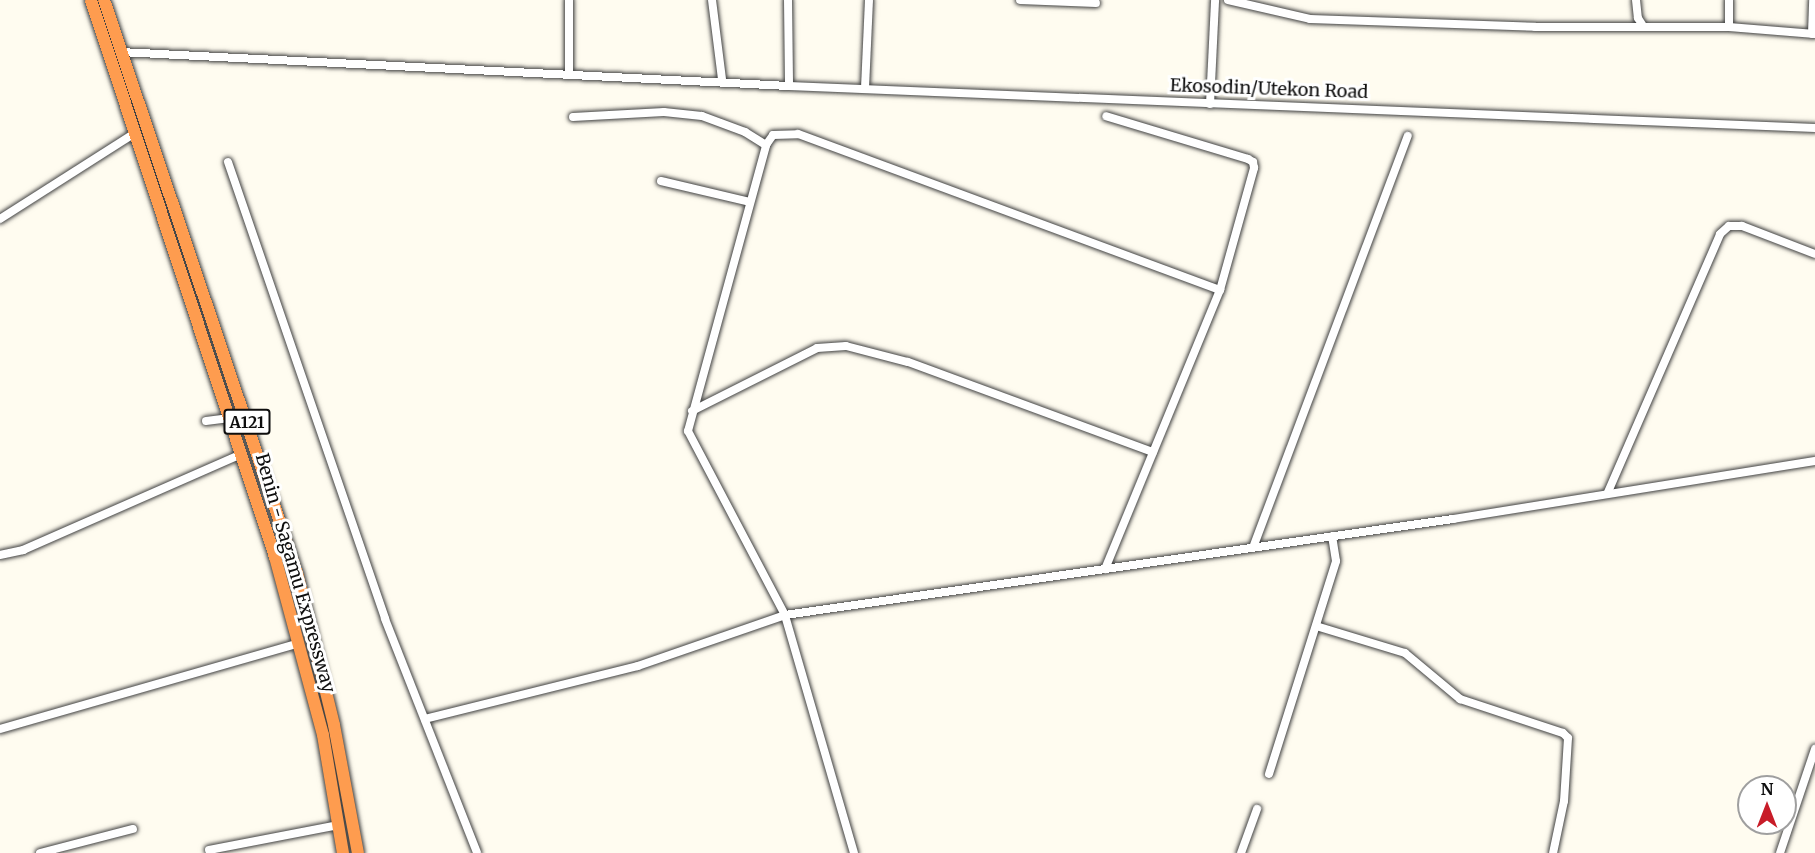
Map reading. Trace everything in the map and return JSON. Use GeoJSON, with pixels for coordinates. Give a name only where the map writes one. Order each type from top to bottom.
{"type":"FeatureCollection","features":[{"type":"Feature","properties":{"kind":"highway","name":"Benin - Sagamu Expressway"},"geometry":{"type":"LineString","coordinates":[[91,0],[242,454],[289,605],[323,735],[343,853]]}},
{"type":"Feature","properties":{"kind":"highway","name":"A121"},"geometry":{"type":"LineString","coordinates":[[104,0],[262,467],[303,600],[334,725],[358,853]]}},
{"type":"Feature","properties":{"kind":"highway"},"geometry":{"type":"LineString","coordinates":[[289,605],[303,600]]}},
{"type":"Feature","properties":{"kind":"street"},"geometry":{"type":"LineString","coordinates":[[569,0],[569,72]]}},
{"type":"Feature","properties":{"kind":"street"},"geometry":{"type":"LineString","coordinates":[[712,0],[722,79]]}},
{"type":"Feature","properties":{"kind":"street"},"geometry":{"type":"LineString","coordinates":[[788,0],[789,86]]}},
{"type":"Feature","properties":{"kind":"street"},"geometry":{"type":"LineString","coordinates":[[865,87],[868,0]]}},
{"type":"Feature","properties":{"kind":"street"},"geometry":{"type":"LineString","coordinates":[[1020,0],[1096,3]]}},
{"type":"Feature","properties":{"kind":"street"},"geometry":{"type":"LineString","coordinates":[[1210,104],[1215,0]]}},
{"type":"Feature","properties":{"kind":"street"},"geometry":{"type":"LineString","coordinates":[[1228,0],[1310,18],[1535,27],[1729,27],[1813,34],[1813,0]]}},
{"type":"Feature","properties":{"kind":"street"},"geometry":{"type":"LineString","coordinates":[[1636,0],[1638,18],[1643,26]]}},
{"type":"Feature","properties":{"kind":"street"},"geometry":{"type":"LineString","coordinates":[[1729,0],[1729,27]]}},
{"type":"Feature","properties":{"kind":"street","name":"Ekosodin/Utekon Road"},"geometry":{"type":"LineString","coordinates":[[120,52],[722,79],[789,86],[865,87],[1210,104],[1815,128]]}},
{"type":"Feature","properties":{"kind":"street"},"geometry":{"type":"LineString","coordinates":[[573,117],[664,112],[702,116],[744,132],[766,145]]}},
{"type":"Feature","properties":{"kind":"street"},"geometry":{"type":"LineString","coordinates":[[1105,569],[1220,290],[1253,162],[1106,116]]}},
{"type":"Feature","properties":{"kind":"street"},"geometry":{"type":"LineString","coordinates":[[0,219],[135,133]]}},
{"type":"Feature","properties":{"kind":"street"},"geometry":{"type":"LineString","coordinates":[[854,853],[785,615],[691,440],[692,411],[766,145],[773,135],[798,134],[1220,290]]}},
{"type":"Feature","properties":{"kind":"street"},"geometry":{"type":"LineString","coordinates":[[1254,545],[1408,136]]}},
{"type":"Feature","properties":{"kind":"street"},"geometry":{"type":"LineString","coordinates":[[228,162],[385,619],[477,853]]}},
{"type":"Feature","properties":{"kind":"street"},"geometry":{"type":"LineString","coordinates":[[661,181],[750,202]]}},
{"type":"Feature","properties":{"kind":"street"},"geometry":{"type":"LineString","coordinates":[[1608,492],[1720,234],[1730,226],[1742,226],[1815,254]]}},
{"type":"Feature","properties":{"kind":"street"},"geometry":{"type":"LineString","coordinates":[[692,411],[818,348],[846,346],[908,362],[1153,452]]}},
{"type":"Feature","properties":{"kind":"street"},"geometry":{"type":"LineString","coordinates":[[206,421],[230,418]]}},
{"type":"Feature","properties":{"kind":"street"},"geometry":{"type":"LineString","coordinates":[[0,555],[23,550],[242,454]]}},
{"type":"Feature","properties":{"kind":"street"},"geometry":{"type":"LineString","coordinates":[[425,719],[638,666],[785,615],[1254,545],[1332,536],[1815,461]]}},
{"type":"Feature","properties":{"kind":"street"},"geometry":{"type":"LineString","coordinates":[[1269,774],[1336,561],[1332,536]]}},
{"type":"Feature","properties":{"kind":"street"},"geometry":{"type":"LineString","coordinates":[[1316,626],[1405,653],[1460,699],[1563,733],[1568,738],[1564,801],[1553,853]]}},
{"type":"Feature","properties":{"kind":"street"},"geometry":{"type":"LineString","coordinates":[[0,729],[299,643]]}},
{"type":"Feature","properties":{"kind":"street"},"geometry":{"type":"LineString","coordinates":[[1780,853],[1815,749]]}},
{"type":"Feature","properties":{"kind":"street"},"geometry":{"type":"LineString","coordinates":[[1241,853],[1257,809]]}},
{"type":"Feature","properties":{"kind":"street"},"geometry":{"type":"LineString","coordinates":[[209,850],[339,825]]}},
{"type":"Feature","properties":{"kind":"street"},"geometry":{"type":"LineString","coordinates":[[40,853],[134,829]]}}]}
